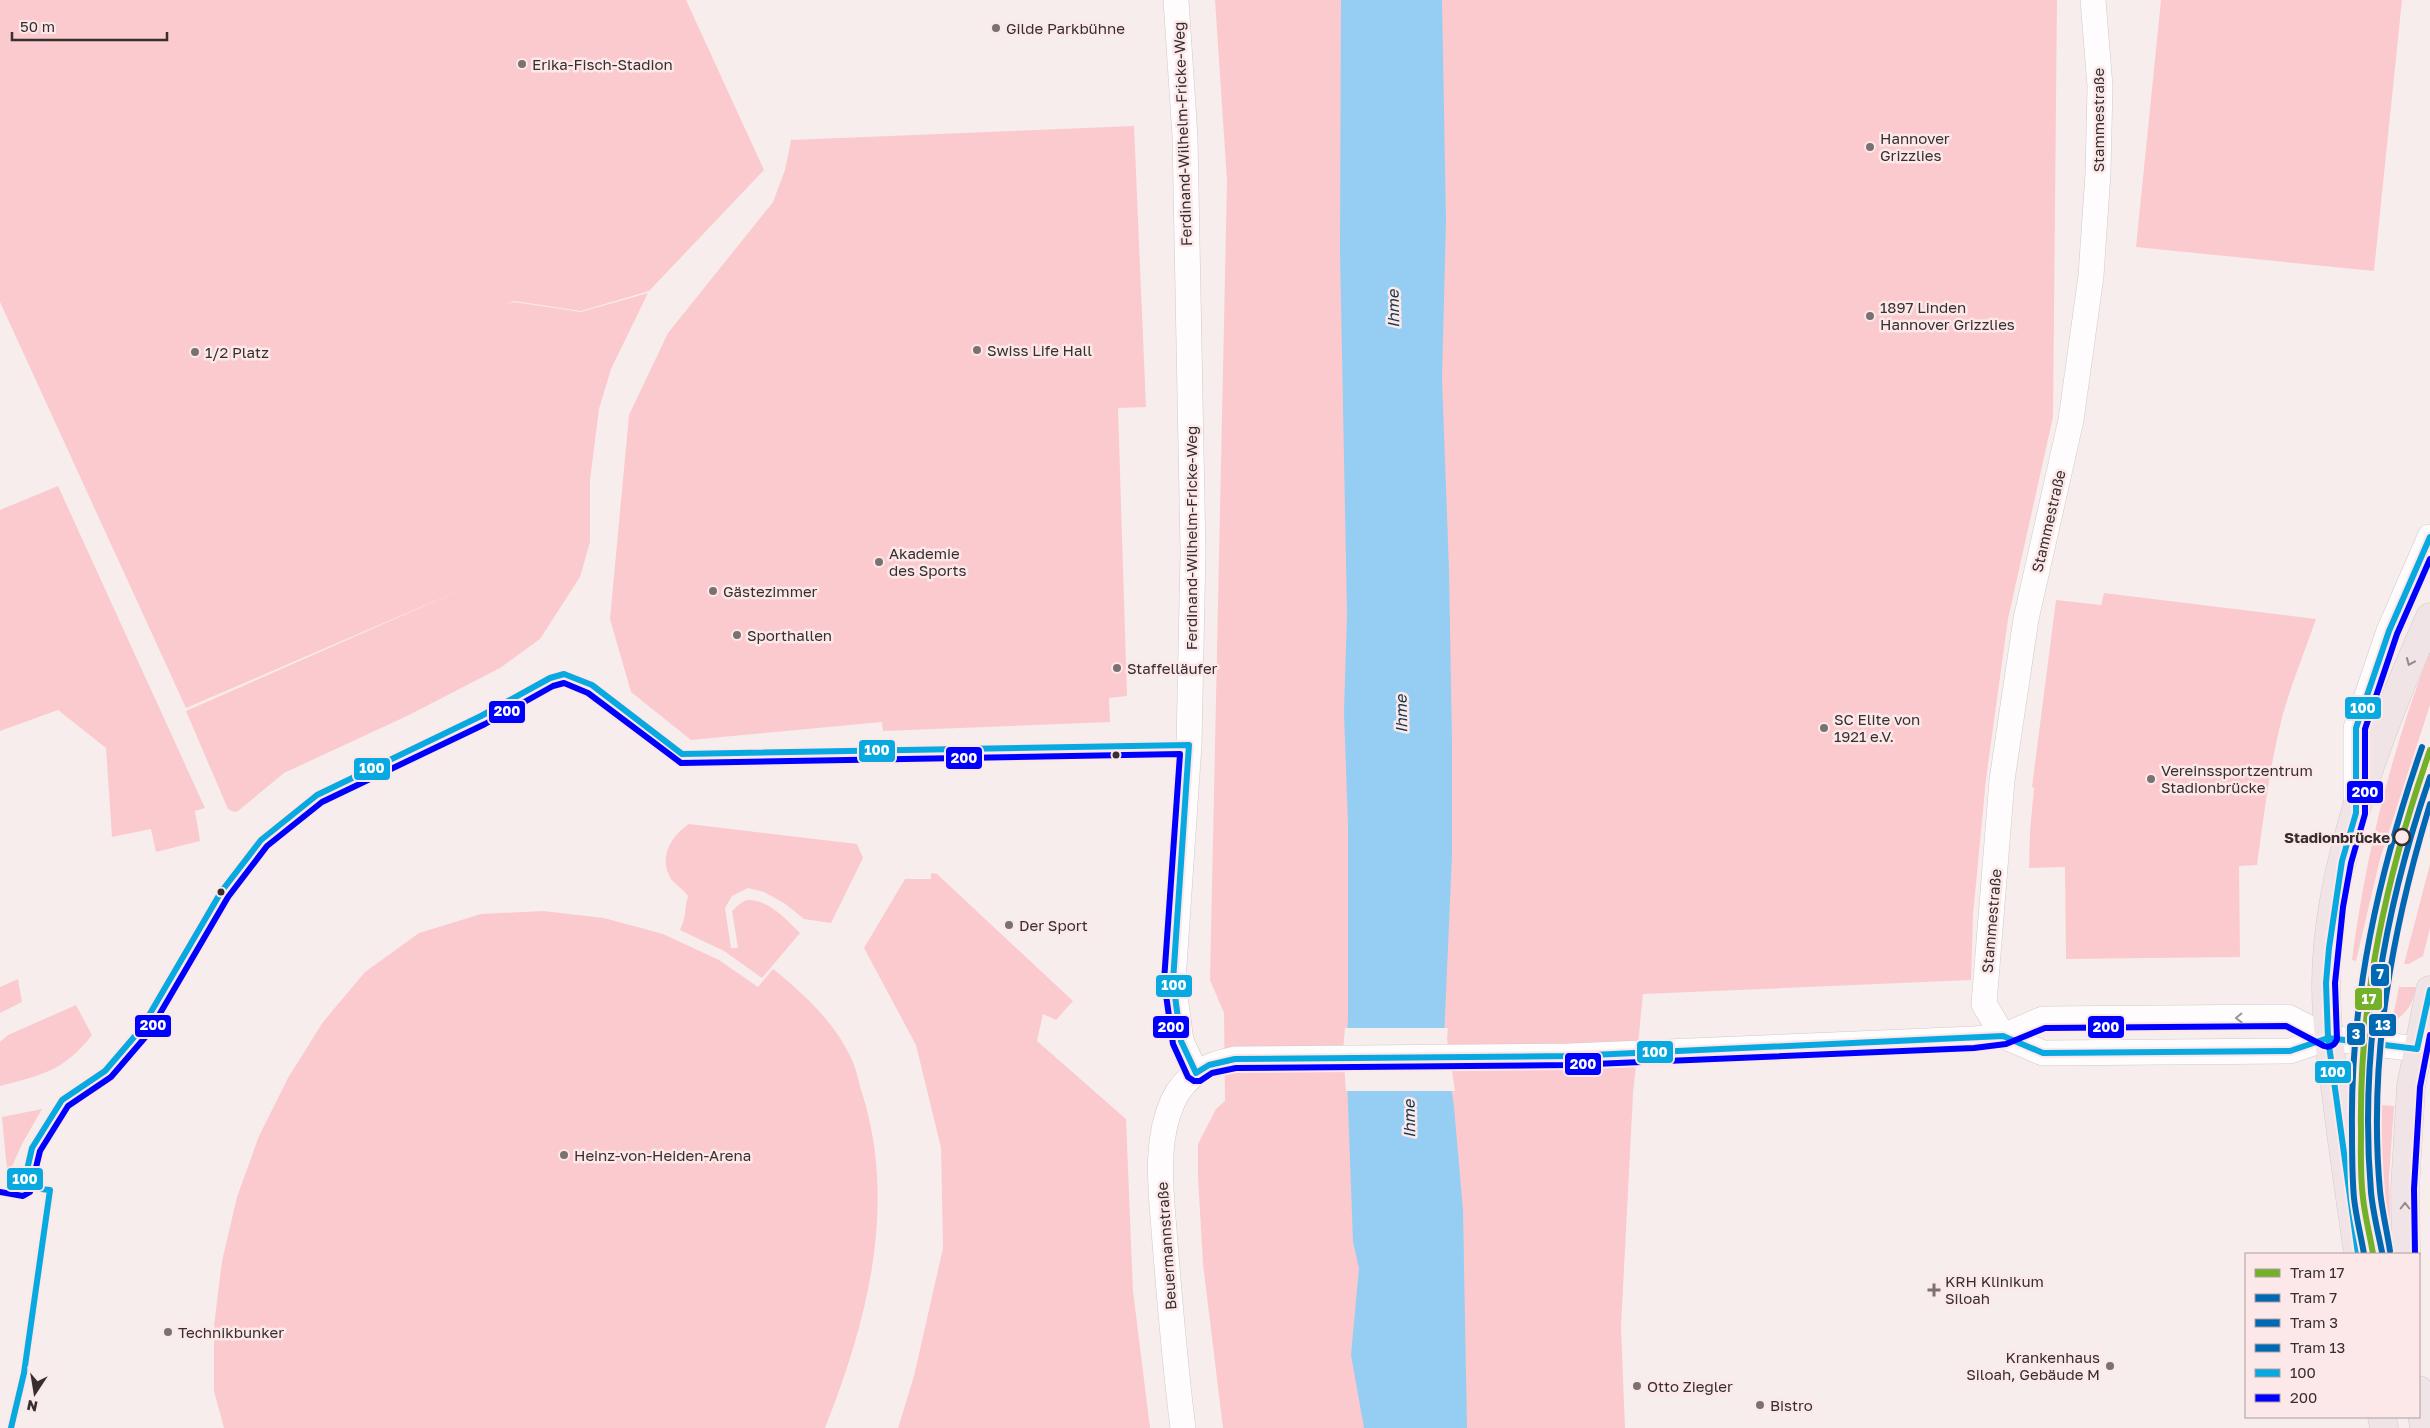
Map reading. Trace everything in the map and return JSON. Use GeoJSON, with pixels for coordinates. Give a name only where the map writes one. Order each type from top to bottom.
{"type":"FeatureCollection","features":[{"type":"Feature","properties":{"kind":"main road"},"geometry":{"type":"LineString","coordinates":[[2358,1253],[2328,1038],[2326,983],[2334,906],[2342,861],[2356,813],[2396,695],[2430,617]]}},
{"type":"Feature","properties":{"kind":"main road"},"geometry":{"type":"LineString","coordinates":[[2406,1253],[2406,1150],[2411,1086],[2430,990]]}},
{"type":"Feature","properties":{"kind":"main road"},"geometry":{"type":"LineString","coordinates":[[2420,1397],[2424,1428]]}},
{"type":"Feature","properties":{"kind":"street","name":"Ferdinand-Wilhelm-Fricke-Weg"},"geometry":{"type":"LineString","coordinates":[[1176,0],[1185,137],[1193,561],[1189,744],[1173,981],[1181,1041],[1196,1073]]}},
{"type":"Feature","properties":{"kind":"street","name":"Stammestraße"},"geometry":{"type":"LineString","coordinates":[[2003,1036],[1984,1004],[2002,780],[2026,619],[2071,420],[2092,276],[2098,173],[2100,86],[2093,0]]}},
{"type":"Feature","properties":{"kind":"street"},"geometry":{"type":"LineString","coordinates":[[2356,813],[2356,728],[2388,631],[2430,537]]}},
{"type":"Feature","properties":{"kind":"street"},"geometry":{"type":"LineString","coordinates":[[1196,1073],[1209,1065],[1236,1059],[1570,1056],[1955,1040],[2003,1036],[2043,1019],[2288,1017],[2328,1038],[2417,1049]]}},
{"type":"Feature","properties":{"kind":"street"},"geometry":{"type":"LineString","coordinates":[[2003,1036],[2043,1053],[2290,1051],[2328,1038]]}},
{"type":"Feature","properties":{"kind":"street","name":"Beuermannstraße"},"geometry":{"type":"LineString","coordinates":[[1183,1428],[1172,1337],[1161,1177],[1162,1142],[1173,1101],[1182,1086],[1196,1073]]}},
{"type":"Feature","properties":{"kind":"shaded area"},"geometry":{"type":"Polygon","coordinates":[[[0,0],[686,0],[764,170],[649,291],[581,311],[514,301],[506,304],[514,302],[581,312],[648,293],[611,369],[599,409],[590,480],[590,542],[580,577],[540,639],[500,668],[409,715],[284,773],[238,811],[234,812],[228,809],[186,711],[465,588],[186,708],[0,302],[0,0]]]}},
{"type":"Feature","properties":{"kind":"shaded area"},"geometry":{"type":"Polygon","coordinates":[[[1215,0],[2057,0],[2053,417],[2008,619],[1986,779],[1973,915],[1971,980],[1643,994],[1633,1094],[1621,1327],[1625,1428],[1223,1428],[1203,1264],[1198,1177],[1198,1144],[1216,1109],[1225,1101],[1224,1013],[1210,980],[1227,181],[1215,0]]]}},
{"type":"Feature","properties":{"kind":"shaded area"},"geometry":{"type":"Polygon","coordinates":[[[2161,0],[2402,0],[2374,271],[2136,247],[2161,0]]]}},
{"type":"Feature","properties":{"kind":"shaded area"},"geometry":{"type":"Polygon","coordinates":[[[1134,126],[1146,407],[1118,408],[1127,696],[1109,698],[1110,722],[883,731],[882,722],[691,740],[631,692],[610,619],[629,415],[668,333],[773,202],[785,170],[791,140],[1134,126]]]}},
{"type":"Feature","properties":{"kind":"shaded area"},"geometry":{"type":"Polygon","coordinates":[[[58,486],[205,808],[195,811],[200,841],[156,852],[151,829],[112,837],[106,748],[58,710],[0,731],[0,510],[58,486]]]}},
{"type":"Feature","properties":{"kind":"shaded area","name":"Vereinssportzentrum Stadionbrücke"},"geometry":{"type":"Polygon","coordinates":[[[2104,593],[2316,619],[2290,690],[2278,733],[2257,865],[2239,866],[2240,957],[2066,959],[2065,867],[2029,868],[2034,788],[2032,787],[2056,600],[2101,605],[2104,593]]]}},
{"type":"Feature","properties":{"kind":"shaded area"},"geometry":{"type":"Polygon","coordinates":[[[2430,651],[2430,705],[2380,859],[2356,961],[2352,960],[2358,920],[2382,803],[2403,727],[2430,651]]]}},
{"type":"Feature","properties":{"kind":"shaded area"},"geometry":{"type":"Polygon","coordinates":[[[689,824],[857,844],[863,858],[831,923],[804,919],[784,903],[764,892],[748,888],[732,896],[725,908],[731,948],[738,948],[732,911],[746,900],[764,903],[800,933],[762,978],[724,951],[680,930],[684,920],[688,896],[671,879],[667,871],[666,856],[672,841],[689,824]]]}},
{"type":"Feature","properties":{"kind":"shaded area"},"geometry":{"type":"Polygon","coordinates":[[[2430,864],[2430,928],[2423,956],[2409,964],[2404,964],[2430,864]]]}},
{"type":"Feature","properties":{"kind":"shaded area"},"geometry":{"type":"Polygon","coordinates":[[[931,873],[937,874],[1073,1001],[1056,1020],[1043,1014],[1037,1041],[1126,1119],[1133,1291],[1150,1428],[898,1428],[914,1376],[943,1248],[941,1148],[916,1045],[864,948],[905,879],[931,879],[931,873]]]}},
{"type":"Feature","properties":{"kind":"shaded area","name":"Heinz-von-Heiden-Arena"},"geometry":{"type":"Polygon","coordinates":[[[543,911],[604,918],[663,934],[719,960],[758,987],[773,969],[818,1010],[845,1046],[855,1069],[873,1138],[877,1180],[877,1222],[864,1306],[840,1388],[825,1428],[224,1428],[214,1391],[214,1326],[222,1261],[237,1197],[259,1136],[288,1078],[323,1022],[365,972],[419,933],[481,914],[543,911]]]}},
{"type":"Feature","properties":{"kind":"shaded area"},"geometry":{"type":"Polygon","coordinates":[[[18,979],[22,1002],[0,1013],[0,987],[18,979]]]}},
{"type":"Feature","properties":{"kind":"shaded area"},"geometry":{"type":"Polygon","coordinates":[[[2399,987],[2417,987],[2409,1008],[2392,1022],[2399,987]]]}},
{"type":"Feature","properties":{"kind":"shaded area"},"geometry":{"type":"Polygon","coordinates":[[[76,1005],[92,1035],[82,1047],[72,1057],[51,1070],[0,1086],[0,1042],[8,1035],[76,1005]]]}},
{"type":"Feature","properties":{"kind":"shaded area"},"geometry":{"type":"Polygon","coordinates":[[[2346,1105],[2394,1106],[2389,1177],[2391,1253],[2366,1253],[2346,1105]]]}},
{"type":"Feature","properties":{"kind":"shaded area"},"geometry":{"type":"Polygon","coordinates":[[[42,1109],[22,1144],[10,1171],[7,1170],[2,1117],[42,1109]]]}},
{"type":"Feature","properties":{"kind":"water","name":"Ihme"},"geometry":{"type":"Polygon","coordinates":[[[1341,0],[1442,0],[1446,221],[1442,378],[1449,570],[1452,743],[1452,855],[1444,1039],[1454,1107],[1463,1210],[1467,1428],[1364,1428],[1351,1355],[1359,1268],[1353,1242],[1346,1050],[1348,1019],[1348,824],[1344,712],[1347,614],[1340,249],[1341,0]]]}},
{"type":"Feature","properties":{"kind":"pier"},"geometry":{"type":"Polygon","coordinates":[[[1345,1028],[1448,1028],[1447,1039],[1455,1091],[1346,1091],[1343,1050],[1345,1028]]]}},
{"type":"Feature","properties":{"kind":"tram line","name":"3"},"geometry":{"type":"LineString","coordinates":[[2364,1253],[2355,1205],[2352,1173],[2353,1081],[2356,1032],[2362,984],[2380,888],[2422,747]]}},
{"type":"Feature","properties":{"kind":"tram line","name":"17"},"geometry":{"type":"LineString","coordinates":[[2373,1253],[2364,1205],[2361,1172],[2362,1080],[2365,1032],[2379,936],[2389,889],[2401,843],[2430,750]]}},
{"type":"Feature","properties":{"kind":"tram line","name":"7"},"geometry":{"type":"LineString","coordinates":[[2382,1252],[2371,1192],[2368,1139],[2372,1034],[2388,929],[2414,827],[2430,777]]}},
{"type":"Feature","properties":{"kind":"tram line","name":"13"},"geometry":{"type":"LineString","coordinates":[[2390,1251],[2380,1191],[2377,1142],[2377,1093],[2381,1044],[2386,995],[2394,947],[2416,851],[2430,804]]}},
{"type":"Feature","properties":{"kind":"transit line","name":"100"},"geometry":{"type":"LineString","coordinates":[[2358,1253],[2328,1038],[2326,983],[2329,948],[2342,861],[2356,813],[2356,728],[2389,631],[2430,537]]}},
{"type":"Feature","properties":{"kind":"transit line","name":"200"},"geometry":{"type":"LineString","coordinates":[[0,1192],[23,1196],[30,1192],[40,1151],[68,1106],[111,1077],[148,1034],[228,897],[267,846],[322,802],[485,724],[553,686],[564,683],[588,693],[681,763],[1180,754],[1164,981],[1173,1044],[1188,1077],[1194,1081],[1200,1081],[1212,1073],[1236,1068],[1570,1065],[1974,1048],[2006,1044],[2045,1028],[2286,1026],[2326,1047],[2332,1046],[2337,1039],[2335,983],[2343,907],[2351,863],[2365,814],[2365,729],[2397,634],[2430,559]]}},
{"type":"Feature","properties":{"kind":"transit line","name":"100"},"geometry":{"type":"LineString","coordinates":[[11,1428],[24,1373],[50,1190],[23,1187],[32,1148],[62,1100],[105,1071],[141,1029],[221,892],[261,840],[317,795],[481,716],[550,678],[564,674],[592,685],[682,754],[1189,745],[1173,981],[1181,1041],[1196,1073],[1209,1065],[1235,1059],[1570,1056],[2003,1036],[2043,1053],[2290,1051],[2328,1038],[2417,1049],[2430,990]]}},
{"type":"Feature","properties":{"kind":"transit line","name":"200"},"geometry":{"type":"LineString","coordinates":[[2415,1253],[2414,1189],[2420,1087],[2430,1035]]}},
{"type":"Feature","properties":{"kind":"place","name":"Gilde Parkbühne"},"geometry":{"type":"Point","coordinates":[996,28]}},
{"type":"Feature","properties":{"kind":"place","name":"Erika-Fisch-Stadion"},"geometry":{"type":"Point","coordinates":[522,64]}},
{"type":"Feature","properties":{"kind":"place","name":"Hannover Grizzlies"},"geometry":{"type":"Point","coordinates":[1870,147]}},
{"type":"Feature","properties":{"kind":"place","name":"1897 Linden Hannover Grizzlies"},"geometry":{"type":"Point","coordinates":[1870,316]}},
{"type":"Feature","properties":{"kind":"place","name":"Swiss Life Hall"},"geometry":{"type":"Point","coordinates":[977,350]}},
{"type":"Feature","properties":{"kind":"place","name":"1/2 Platz"},"geometry":{"type":"Point","coordinates":[195,352]}},
{"type":"Feature","properties":{"kind":"place","name":"Akademie des Sports"},"geometry":{"type":"Point","coordinates":[879,562]}},
{"type":"Feature","properties":{"kind":"place","name":"Gästezimmer"},"geometry":{"type":"Point","coordinates":[713,591]}},
{"type":"Feature","properties":{"kind":"place","name":"Sporthallen"},"geometry":{"type":"Point","coordinates":[737,635]}},
{"type":"Feature","properties":{"kind":"place","name":"Staffelläufer"},"geometry":{"type":"Point","coordinates":[1117,668]}},
{"type":"Feature","properties":{"kind":"place","name":"SC Elite von 1921 e.V."},"geometry":{"type":"Point","coordinates":[1824,728]}},
{"type":"Feature","properties":{"kind":"place","name":"Vereinssportzentrum Stadionbrücke"},"geometry":{"type":"Point","coordinates":[2151,779]}},
{"type":"Feature","properties":{"kind":"place","name":"Stadionbrücke"},"geometry":{"type":"Point","coordinates":[2402,837]}},
{"type":"Feature","properties":{"kind":"place","name":"Der Sport"},"geometry":{"type":"Point","coordinates":[1009,925]}},
{"type":"Feature","properties":{"kind":"place","name":"Heinz-von-Heiden-Arena"},"geometry":{"type":"Point","coordinates":[564,1155]}},
{"type":"Feature","properties":{"kind":"place","name":"KRH Klinikum Siloah"},"geometry":{"type":"Point","coordinates":[1934,1290]}},
{"type":"Feature","properties":{"kind":"place","name":"Technikbunker"},"geometry":{"type":"Point","coordinates":[168,1332]}},
{"type":"Feature","properties":{"kind":"place","name":"Krankenhaus Siloah, Gebäude M"},"geometry":{"type":"Point","coordinates":[2110,1366]}},
{"type":"Feature","properties":{"kind":"place","name":"Otto Ziegler"},"geometry":{"type":"Point","coordinates":[1637,1386]}},
{"type":"Feature","properties":{"kind":"place","name":"Bistro"},"geometry":{"type":"Point","coordinates":[1760,1405]}}]}
